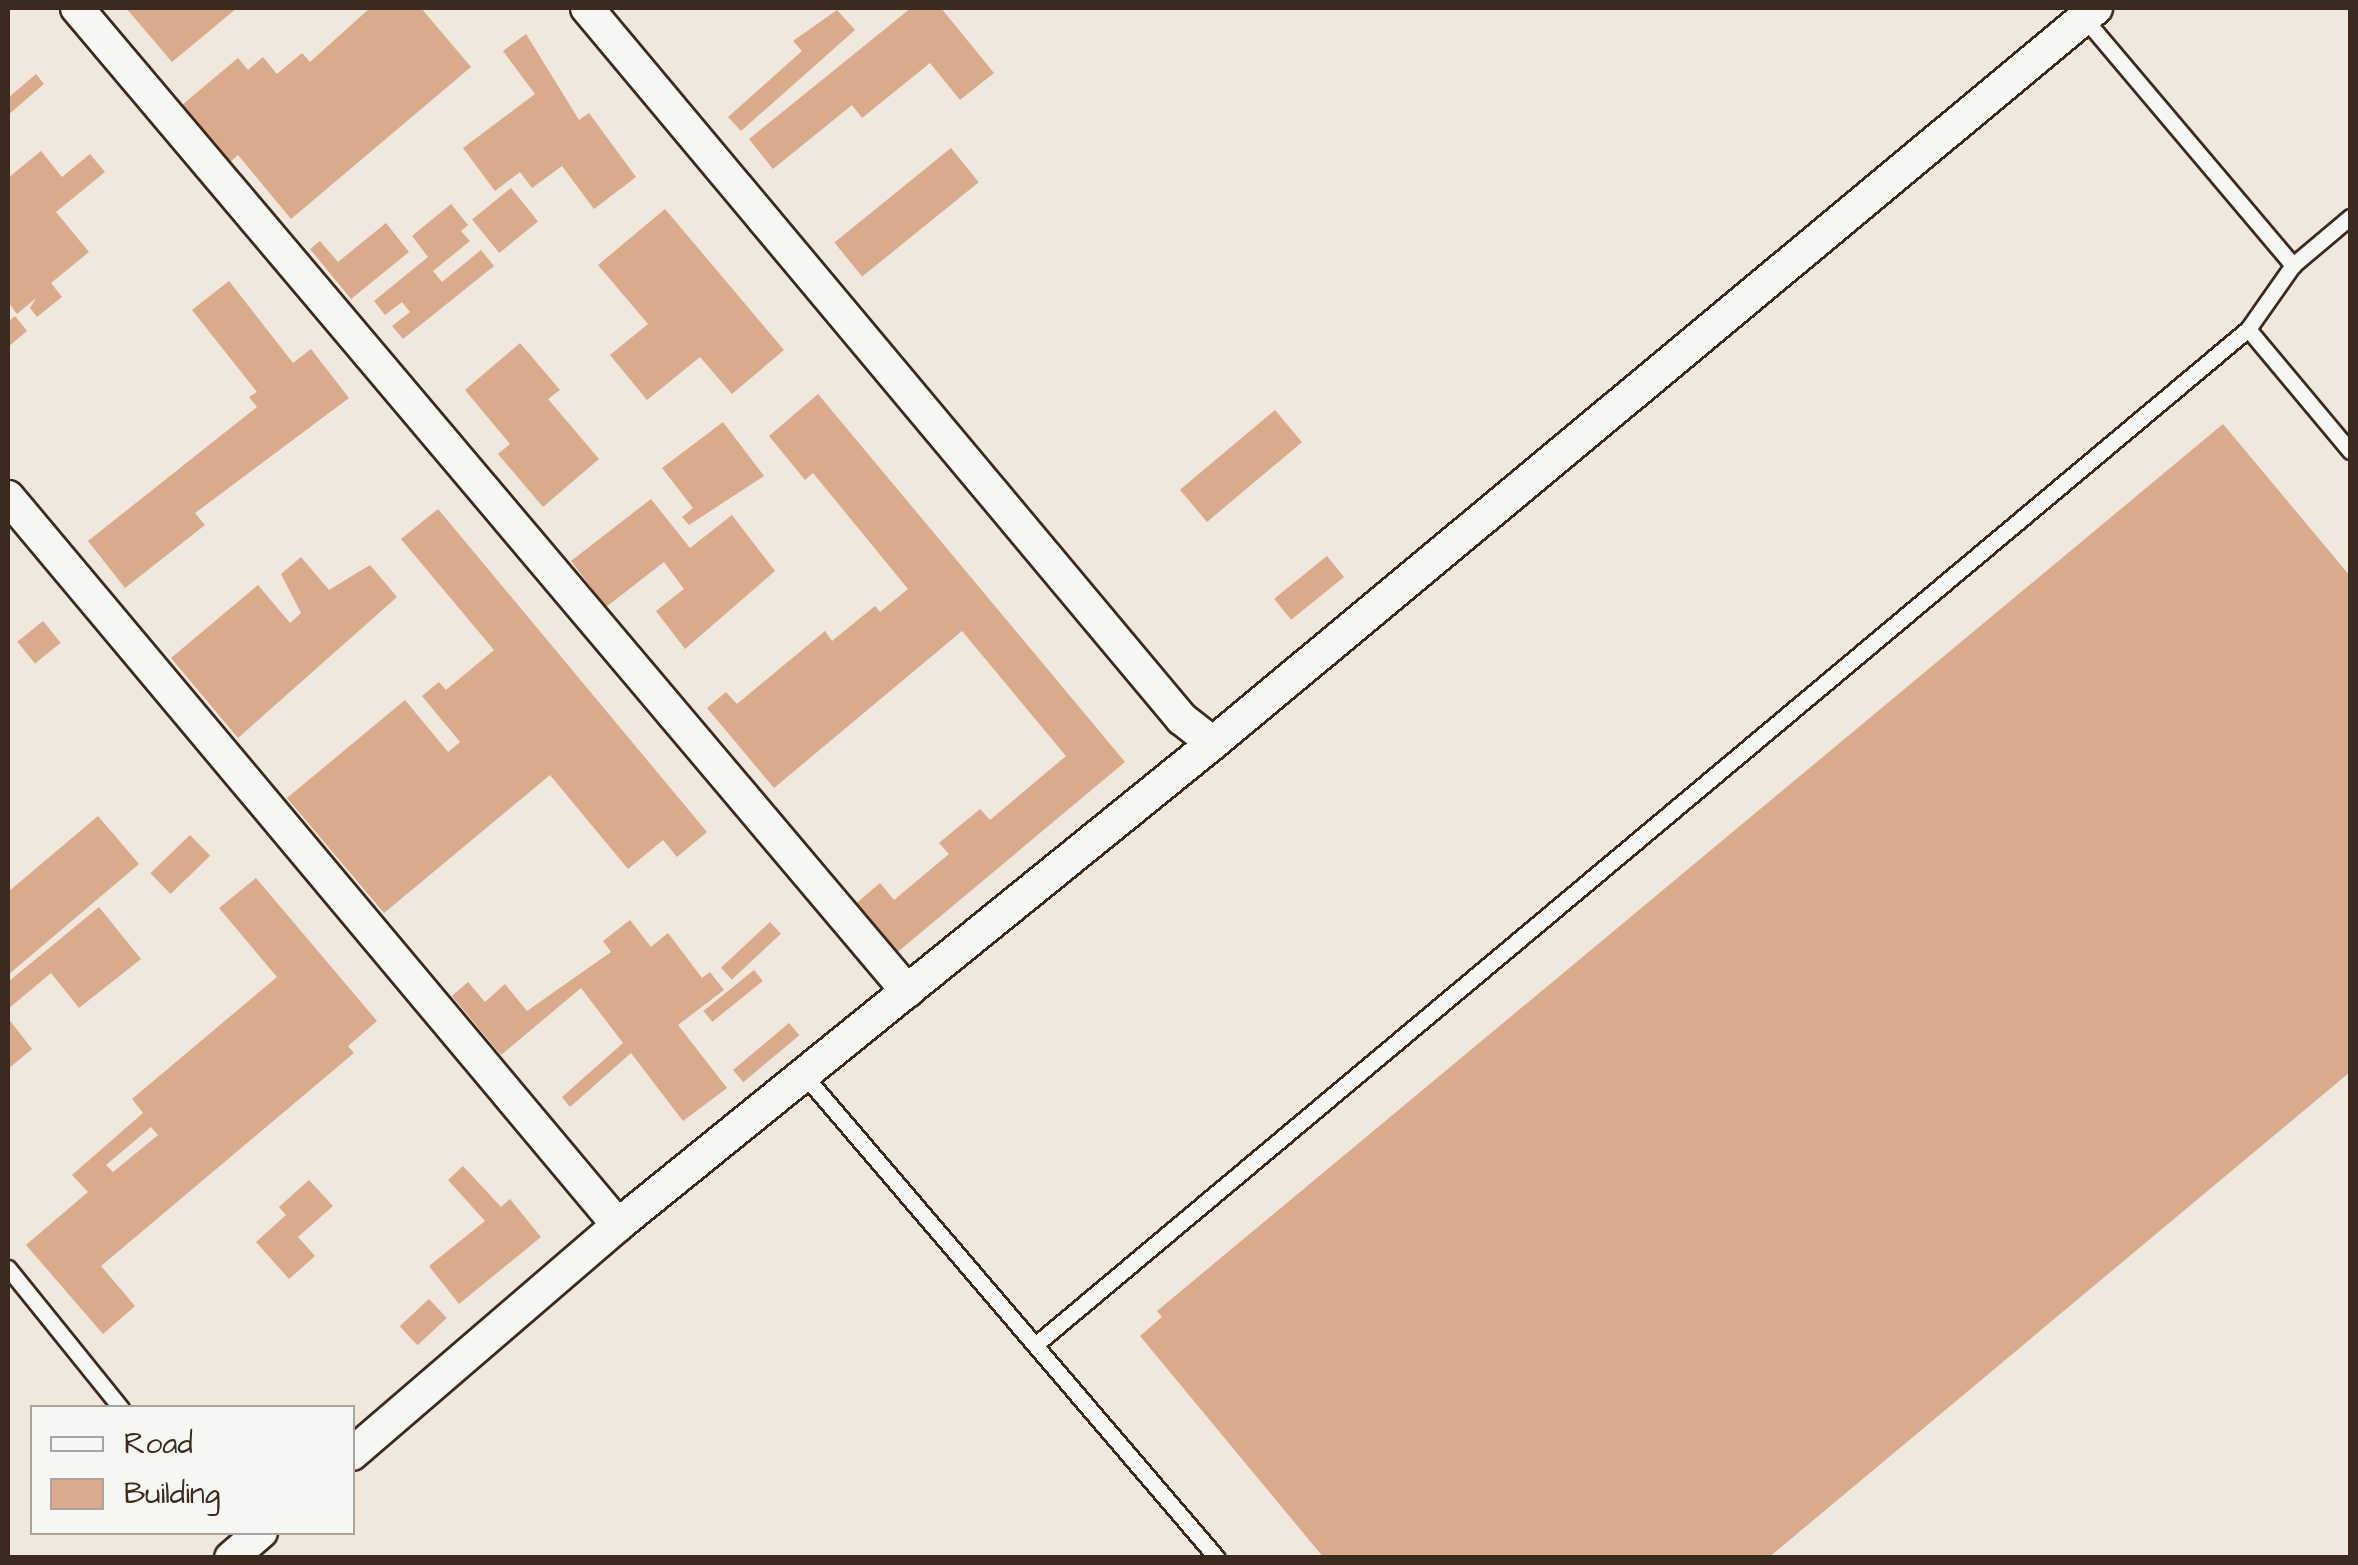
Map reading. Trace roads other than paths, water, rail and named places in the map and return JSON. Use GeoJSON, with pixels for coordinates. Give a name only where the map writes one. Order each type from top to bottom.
{"type":"FeatureCollection","features":[{"type":"Feature","properties":{"kind":"street"},"geometry":{"type":"LineString","coordinates":[[76,8],[907,991]]}},
{"type":"Feature","properties":{"kind":"street"},"geometry":{"type":"LineString","coordinates":[[587,8],[1182,719],[1213,743]]}},
{"type":"Feature","properties":{"kind":"street"},"geometry":{"type":"LineString","coordinates":[[355,1451],[618,1225],[1213,743],[2085,11]]}},
{"type":"Feature","properties":{"kind":"street"},"geometry":{"type":"LineString","coordinates":[[8,497],[618,1225]]}},
{"type":"Feature","properties":{"kind":"lane"},"geometry":{"type":"LineString","coordinates":[[2085,11],[2293,265]]}},
{"type":"Feature","properties":{"kind":"lane"},"geometry":{"type":"LineString","coordinates":[[1036,1345],[2248,329],[2293,265],[2350,217]]}},
{"type":"Feature","properties":{"kind":"lane"},"geometry":{"type":"LineString","coordinates":[[2248,329],[2350,451]]}},
{"type":"Feature","properties":{"kind":"lane"},"geometry":{"type":"LineString","coordinates":[[804,1074],[1217,1558]]}},
{"type":"Feature","properties":{"kind":"lane"},"geometry":{"type":"LineString","coordinates":[[8,1268],[119,1405]]}}]}
